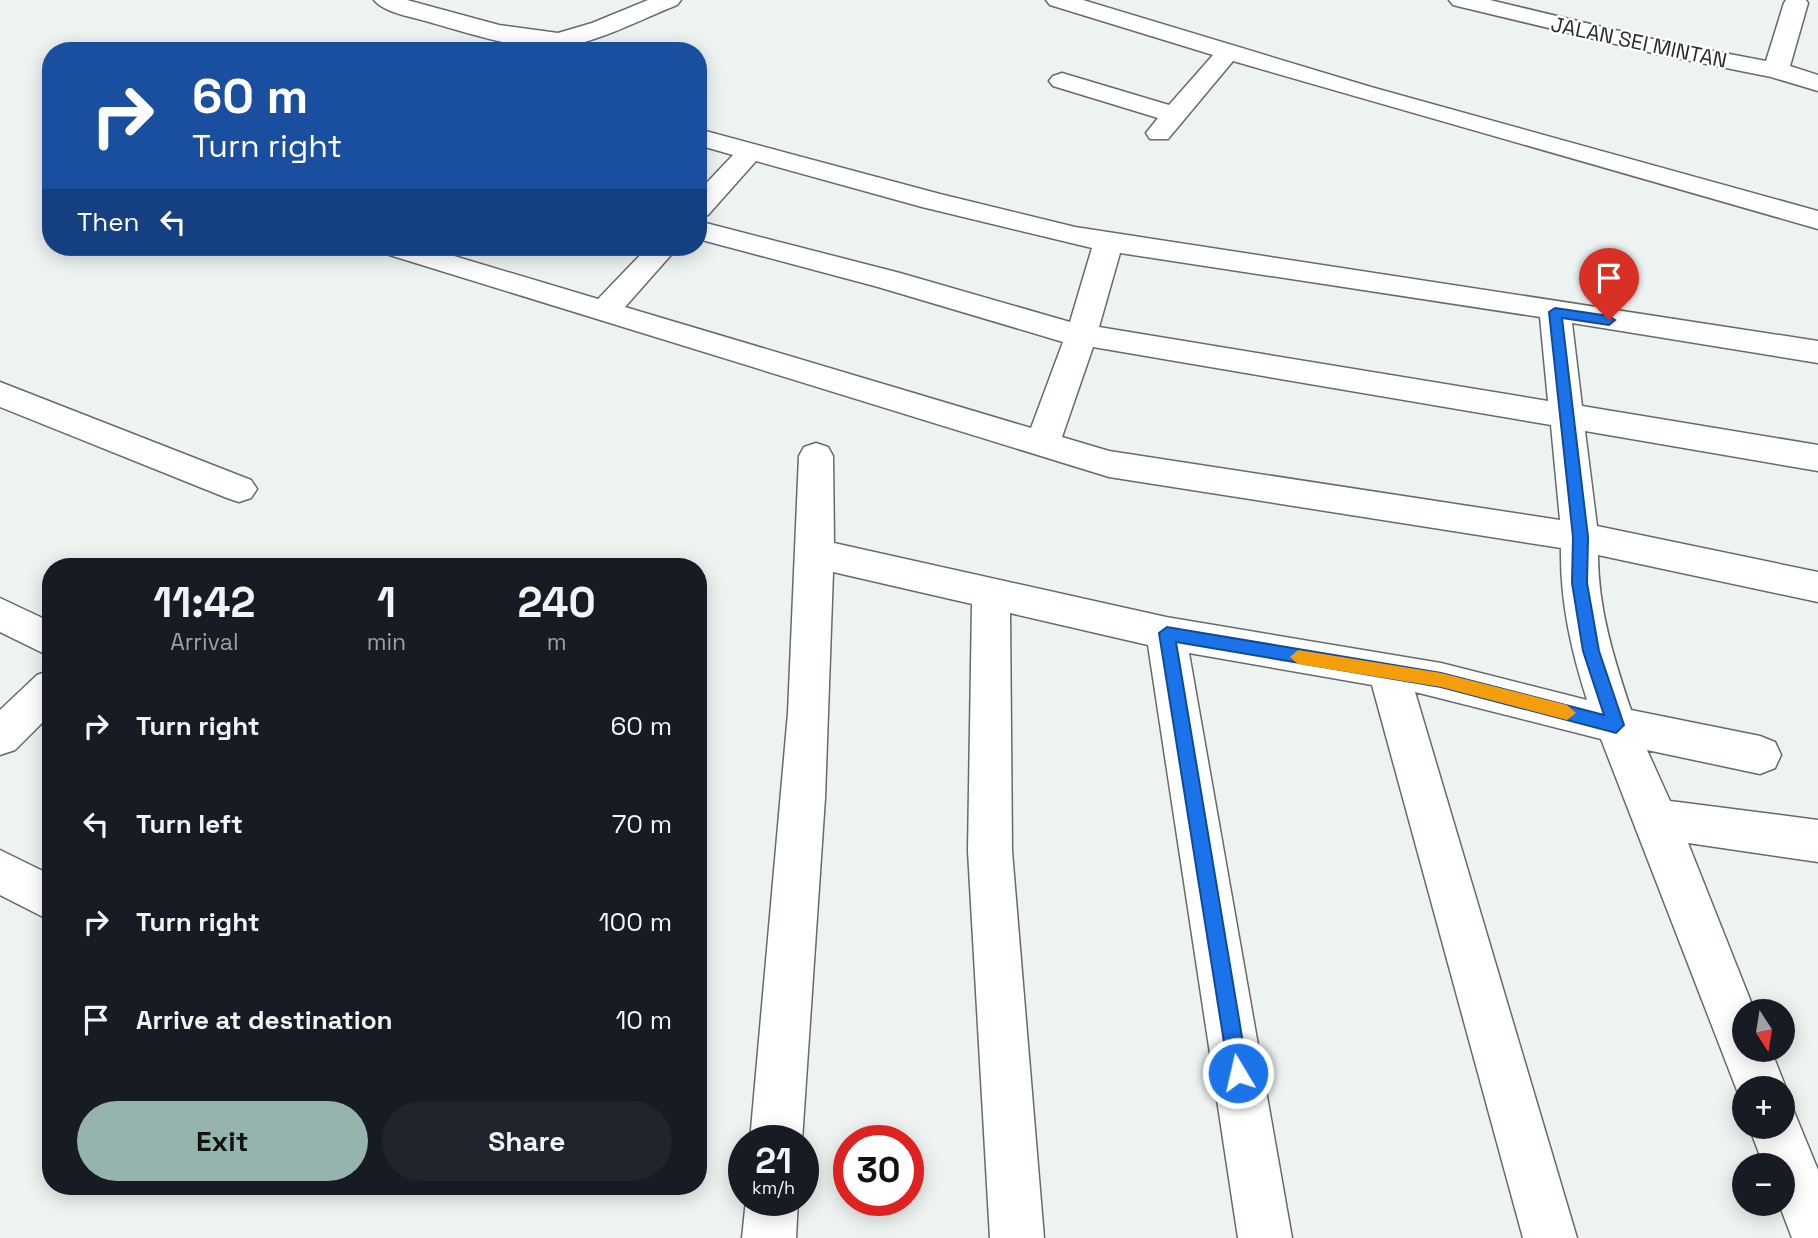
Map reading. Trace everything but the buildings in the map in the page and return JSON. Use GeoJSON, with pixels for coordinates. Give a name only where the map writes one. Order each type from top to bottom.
{"type":"FeatureCollection","features":[{"type":"Feature","properties":{"kind":"street"},"geometry":{"type":"LineString","coordinates":[[386,0],[473,25],[547,41],[570,37],[670,0]]}},
{"type":"Feature","properties":{"kind":"street"},"geometry":{"type":"LineString","coordinates":[[603,0],[636,13]]}},
{"type":"Feature","properties":{"kind":"street","name":"JALAN SEI MINTAN"},"geometry":{"type":"LineString","coordinates":[[1461,0],[1661,48],[1776,71],[1818,83]]}},
{"type":"Feature","properties":{"kind":"street"},"geometry":{"type":"LineString","coordinates":[[1064,1],[1228,52],[1818,220]]}},
{"type":"Feature","properties":{"kind":"street"},"geometry":{"type":"LineString","coordinates":[[1776,71],[1802,4]]}},
{"type":"Feature","properties":{"kind":"street"},"geometry":{"type":"LineString","coordinates":[[1155,137],[1228,52]]}},
{"type":"Feature","properties":{"kind":"street"},"geometry":{"type":"LineString","coordinates":[[1062,81],[1174,115]]}},
{"type":"Feature","properties":{"kind":"street"},"geometry":{"type":"LineString","coordinates":[[707,139],[932,201],[1108,242],[1818,352]]}},
{"type":"Feature","properties":{"kind":"street"},"geometry":{"type":"LineString","coordinates":[[707,199],[752,150]]}},
{"type":"Feature","properties":{"kind":"street"},"geometry":{"type":"LineString","coordinates":[[707,232],[1082,334],[1818,458]]}},
{"type":"Feature","properties":{"kind":"street"},"geometry":{"type":"LineString","coordinates":[[1043,443],[1082,334],[1108,242]]}},
{"type":"Feature","properties":{"kind":"street"},"geometry":{"type":"LineString","coordinates":[[422,256],[1109,464],[1580,537],[1818,587]]}},
{"type":"Feature","properties":{"kind":"street"},"geometry":{"type":"LineString","coordinates":[[604,312],[656,256]]}},
{"type":"Feature","properties":{"kind":"street"},"geometry":{"type":"LineString","coordinates":[[1555,312],[1580,537],[1580,583],[1591,651],[1616,725],[1656,819],[1732,1015]]}},
{"type":"Feature","properties":{"kind":"street"},"geometry":{"type":"LineString","coordinates":[[0,394],[239,489]]}},
{"type":"Feature","properties":{"kind":"street"},"geometry":{"type":"LineString","coordinates":[[777,1125],[817,554],[816,456]]}},
{"type":"Feature","properties":{"kind":"street"},"geometry":{"type":"LineString","coordinates":[[817,554],[1167,633],[1441,680],[1616,725],[1760,755]]}},
{"type":"Feature","properties":{"kind":"street"},"geometry":{"type":"LineString","coordinates":[[991,594],[990,851],[1017,1238]]}},
{"type":"Feature","properties":{"kind":"street"},"geometry":{"type":"LineString","coordinates":[[0,614],[42,636]]}},
{"type":"Feature","properties":{"kind":"street"},"geometry":{"type":"LineString","coordinates":[[1167,633],[1265,1238]]}},
{"type":"Feature","properties":{"kind":"street"},"geometry":{"type":"LineString","coordinates":[[1389,673],[1550,1238]]}},
{"type":"Feature","properties":{"kind":"street"},"geometry":{"type":"LineString","coordinates":[[0,737],[42,696]]}},
{"type":"Feature","properties":{"kind":"street"},"geometry":{"type":"LineString","coordinates":[[1656,819],[1818,841]]}},
{"type":"Feature","properties":{"kind":"street"},"geometry":{"type":"LineString","coordinates":[[0,871],[42,893]]}},
{"type":"Feature","properties":{"kind":"street"},"geometry":{"type":"LineString","coordinates":[[1780,1139],[1818,1237]]}},
{"type":"Feature","properties":{"kind":"street"},"geometry":{"type":"LineString","coordinates":[[769,1238],[771,1216]]}},
{"type":"Feature","properties":{"kind":"slow traffic"},"geometry":{"type":"LineString","coordinates":[[1298,657],[1441,680],[1567,713]]}},
{"type":"Feature","properties":{"kind":"route"},"geometry":{"type":"LineString","coordinates":[[1238,1073],[1167,633],[1441,680],[1616,725],[1591,651],[1580,583],[1580,537],[1555,312],[1609,320]]}}]}
